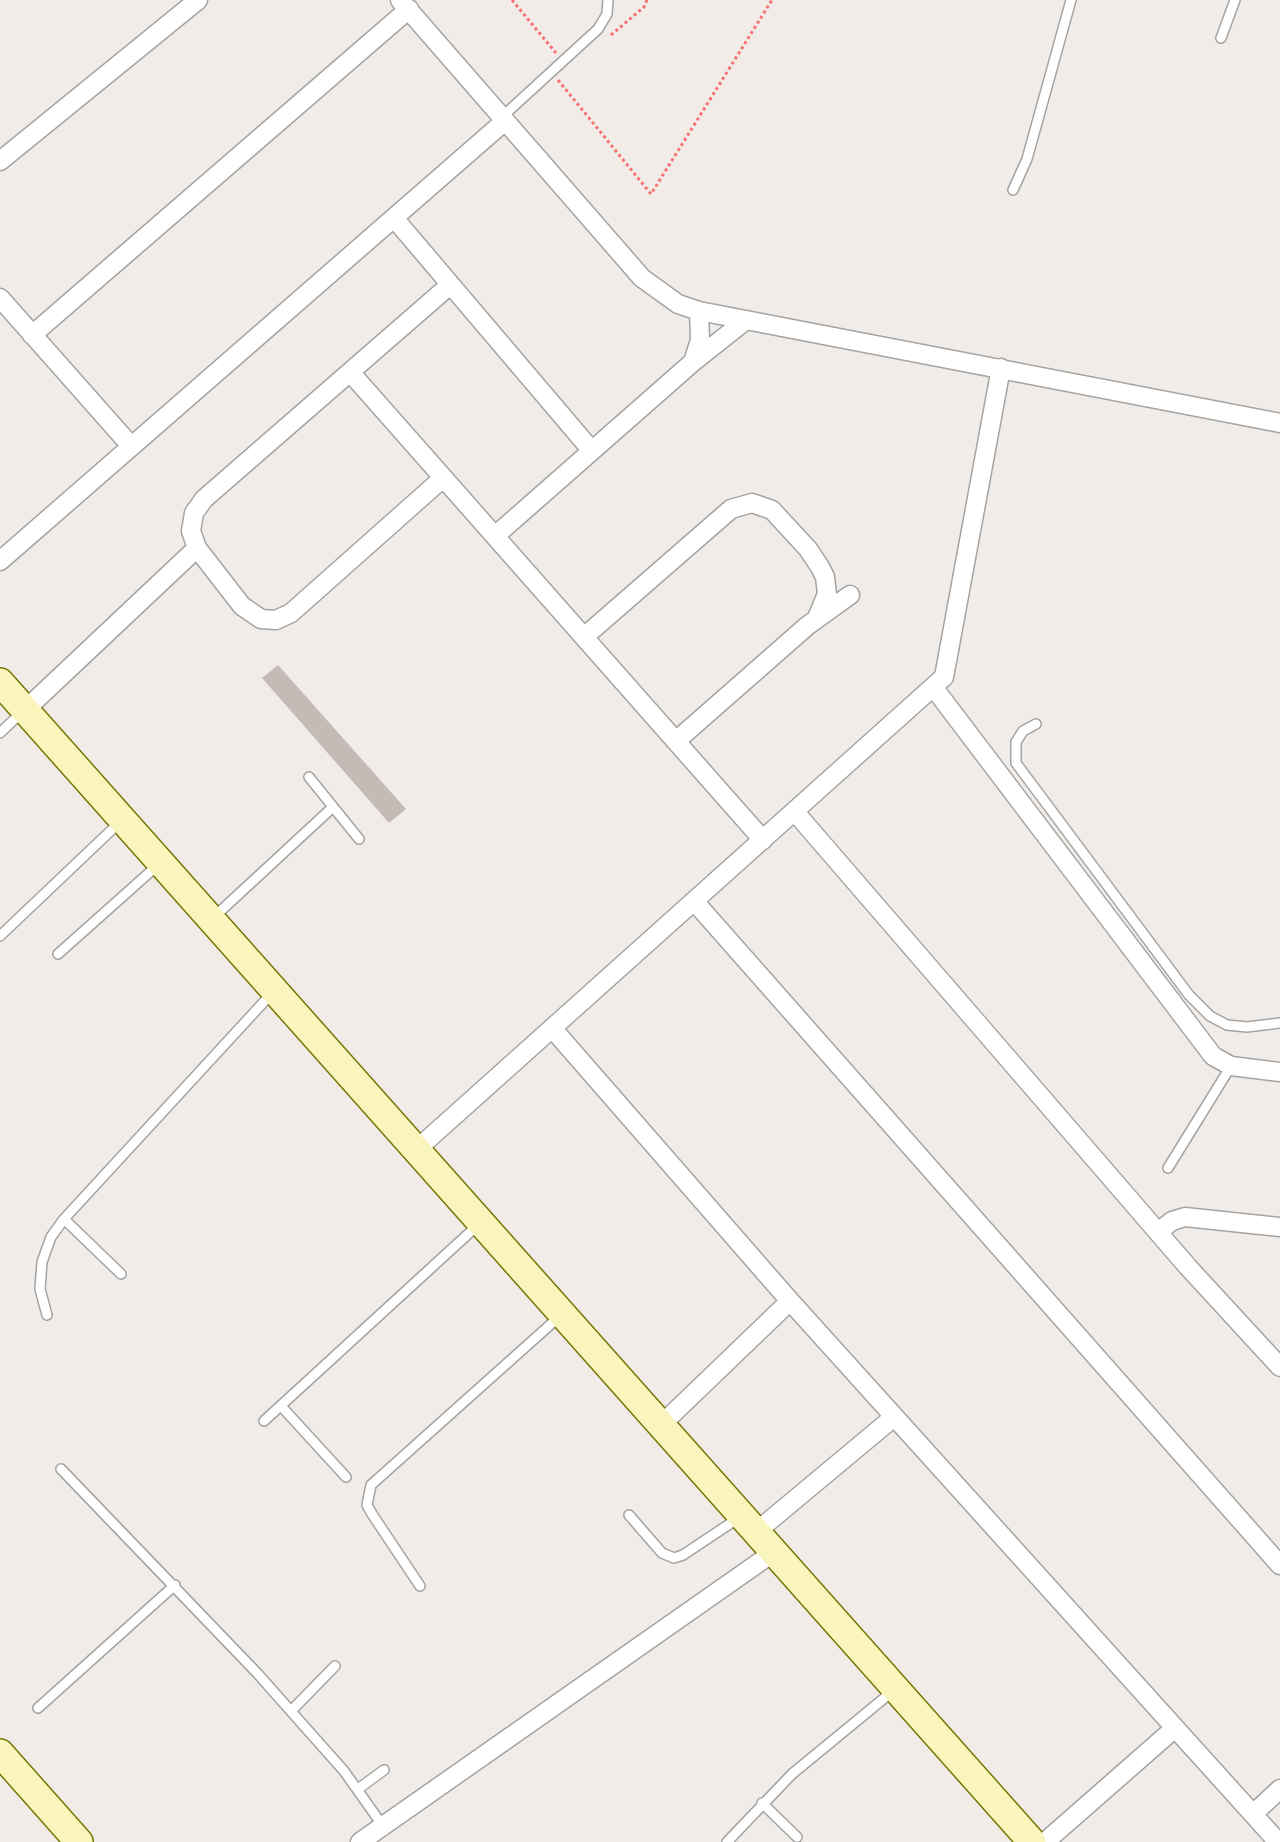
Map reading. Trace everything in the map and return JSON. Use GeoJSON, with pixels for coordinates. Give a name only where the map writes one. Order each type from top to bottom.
{"type":"FeatureCollection","features":[{"type":"Feature","properties":{"kind":"main road"},"geometry":{"type":"LineString","coordinates":[[0,682],[1032,1842]]}},
{"type":"Feature","properties":{"kind":"main road"},"geometry":{"type":"LineString","coordinates":[[0,1753],[79,1842]]}},
{"type":"Feature","properties":{"kind":"street"},"geometry":{"type":"LineString","coordinates":[[0,161],[198,0]]}},
{"type":"Feature","properties":{"kind":"street"},"geometry":{"type":"LineString","coordinates":[[33,335],[405,5],[642,278],[665,297],[699,311],[1280,423]]}},
{"type":"Feature","properties":{"kind":"street"},"geometry":{"type":"LineString","coordinates":[[0,561],[394,218],[504,119]]}},
{"type":"Feature","properties":{"kind":"street"},"geometry":{"type":"LineString","coordinates":[[394,218],[592,451]]}},
{"type":"Feature","properties":{"kind":"street"},"geometry":{"type":"LineString","coordinates":[[443,478],[291,613],[276,620],[261,619],[242,606],[197,548],[191,531],[191,522],[198,505],[450,285]]}},
{"type":"Feature","properties":{"kind":"street"},"geometry":{"type":"LineString","coordinates":[[0,298],[131,446]]}},
{"type":"Feature","properties":{"kind":"street"},"geometry":{"type":"LineString","coordinates":[[693,362],[700,339],[699,311]]}},
{"type":"Feature","properties":{"kind":"street"},"geometry":{"type":"LineString","coordinates":[[495,536],[693,362],[746,320]]}},
{"type":"Feature","properties":{"kind":"street"},"geometry":{"type":"LineString","coordinates":[[416,1150],[944,677],[949,663],[1001,368]]}},
{"type":"Feature","properties":{"kind":"street"},"geometry":{"type":"LineString","coordinates":[[350,372],[763,840]]}},
{"type":"Feature","properties":{"kind":"street"},"geometry":{"type":"LineString","coordinates":[[584,637],[730,509],[752,503],[772,510],[801,541],[820,567],[825,577],[827,594],[818,618]]}},
{"type":"Feature","properties":{"kind":"street"},"geometry":{"type":"LineString","coordinates":[[24,711],[197,548]]}},
{"type":"Feature","properties":{"kind":"street"},"geometry":{"type":"LineString","coordinates":[[676,741],[818,618],[850,595]]}},
{"type":"Feature","properties":{"kind":"street"},"geometry":{"type":"LineString","coordinates":[[934,688],[1208,1051],[1218,1061],[1231,1066],[1280,1072]]}},
{"type":"Feature","properties":{"kind":"street"},"geometry":{"type":"LineString","coordinates":[[795,812],[1158,1232],[1280,1367]]}},
{"type":"Feature","properties":{"kind":"street"},"geometry":{"type":"LineString","coordinates":[[694,902],[1280,1565]]}},
{"type":"Feature","properties":{"kind":"street"},"geometry":{"type":"LineString","coordinates":[[552,1028],[790,1301],[1278,1842]]}},
{"type":"Feature","properties":{"kind":"street"},"geometry":{"type":"LineString","coordinates":[[1158,1232],[1172,1221],[1185,1216],[1280,1227]]}},
{"type":"Feature","properties":{"kind":"street"},"geometry":{"type":"LineString","coordinates":[[661,1425],[790,1301]]}},
{"type":"Feature","properties":{"kind":"street"},"geometry":{"type":"LineString","coordinates":[[749,1524],[894,1417]]}},
{"type":"Feature","properties":{"kind":"street"},"geometry":{"type":"LineString","coordinates":[[360,1842],[774,1552]]}},
{"type":"Feature","properties":{"kind":"street"},"geometry":{"type":"LineString","coordinates":[[1045,1842],[1175,1728]]}},
{"type":"Feature","properties":{"kind":"street"},"geometry":{"type":"LineString","coordinates":[[1253,1814],[1280,1789]]}},
{"type":"Feature","properties":{"kind":"lane"},"geometry":{"type":"LineString","coordinates":[[504,119],[602,24],[607,14],[608,0]]}},
{"type":"Feature","properties":{"kind":"lane"},"geometry":{"type":"LineString","coordinates":[[1013,190],[1027,159],[1071,0]]}},
{"type":"Feature","properties":{"kind":"lane"},"geometry":{"type":"LineString","coordinates":[[1221,38],[1235,0]]}},
{"type":"Feature","properties":{"kind":"lane"},"geometry":{"type":"LineString","coordinates":[[0,733],[24,711]]}},
{"type":"Feature","properties":{"kind":"lane"},"geometry":{"type":"LineString","coordinates":[[1036,724],[1023,731],[1016,742],[1014,749],[1017,763],[1189,995],[1210,1016],[1227,1025],[1247,1027],[1280,1023]]}},
{"type":"Feature","properties":{"kind":"lane"},"geometry":{"type":"LineString","coordinates":[[309,777],[358,839]]}},
{"type":"Feature","properties":{"kind":"lane"},"geometry":{"type":"LineString","coordinates":[[212,919],[333,807]]}},
{"type":"Feature","properties":{"kind":"lane"},"geometry":{"type":"LineString","coordinates":[[0,936],[123,819]]}},
{"type":"Feature","properties":{"kind":"lane"},"geometry":{"type":"LineString","coordinates":[[58,954],[161,862]]}},
{"type":"Feature","properties":{"kind":"lane"},"geometry":{"type":"LineString","coordinates":[[47,1315],[40,1289],[42,1262],[51,1237],[64,1219],[275,990]]}},
{"type":"Feature","properties":{"kind":"lane"},"geometry":{"type":"LineString","coordinates":[[1168,1168],[1231,1066]]}},
{"type":"Feature","properties":{"kind":"lane"},"geometry":{"type":"LineString","coordinates":[[64,1219],[121,1274]]}},
{"type":"Feature","properties":{"kind":"lane"},"geometry":{"type":"LineString","coordinates":[[264,1421],[481,1223]]}},
{"type":"Feature","properties":{"kind":"lane"},"geometry":{"type":"LineString","coordinates":[[420,1586],[372,1514],[368,1495],[372,1485],[562,1314]]}},
{"type":"Feature","properties":{"kind":"lane"},"geometry":{"type":"LineString","coordinates":[[281,1406],[346,1477]]}},
{"type":"Feature","properties":{"kind":"lane"},"geometry":{"type":"LineString","coordinates":[[62,1469],[175,1585],[291,1711],[358,1789],[383,1826]]}},
{"type":"Feature","properties":{"kind":"lane"},"geometry":{"type":"LineString","coordinates":[[629,1515],[662,1553],[674,1557],[749,1524]]}},
{"type":"Feature","properties":{"kind":"lane"},"geometry":{"type":"LineString","coordinates":[[38,1708],[175,1585]]}},
{"type":"Feature","properties":{"kind":"lane"},"geometry":{"type":"LineString","coordinates":[[291,1711],[335,1666]]}},
{"type":"Feature","properties":{"kind":"lane"},"geometry":{"type":"LineString","coordinates":[[727,1842],[792,1774],[895,1690]]}},
{"type":"Feature","properties":{"kind":"lane"},"geometry":{"type":"LineString","coordinates":[[358,1789],[384,1770]]}},
{"type":"Feature","properties":{"kind":"lane"},"geometry":{"type":"LineString","coordinates":[[762,1803],[797,1837]]}},
{"type":"Feature","properties":{"kind":"path"},"geometry":{"type":"LineString","coordinates":[[512,0],[563,61]]}},
{"type":"Feature","properties":{"kind":"path"},"geometry":{"type":"LineString","coordinates":[[609,36],[644,7],[647,0]]}},
{"type":"Feature","properties":{"kind":"path"},"geometry":{"type":"LineString","coordinates":[[566,73],[558,80],[651,194],[772,0]]}},
{"type":"Feature","properties":{"kind":"building"},"geometry":{"type":"Polygon","coordinates":[[[278,665],[406,809],[389,823],[262,678],[278,665]]]}}]}
